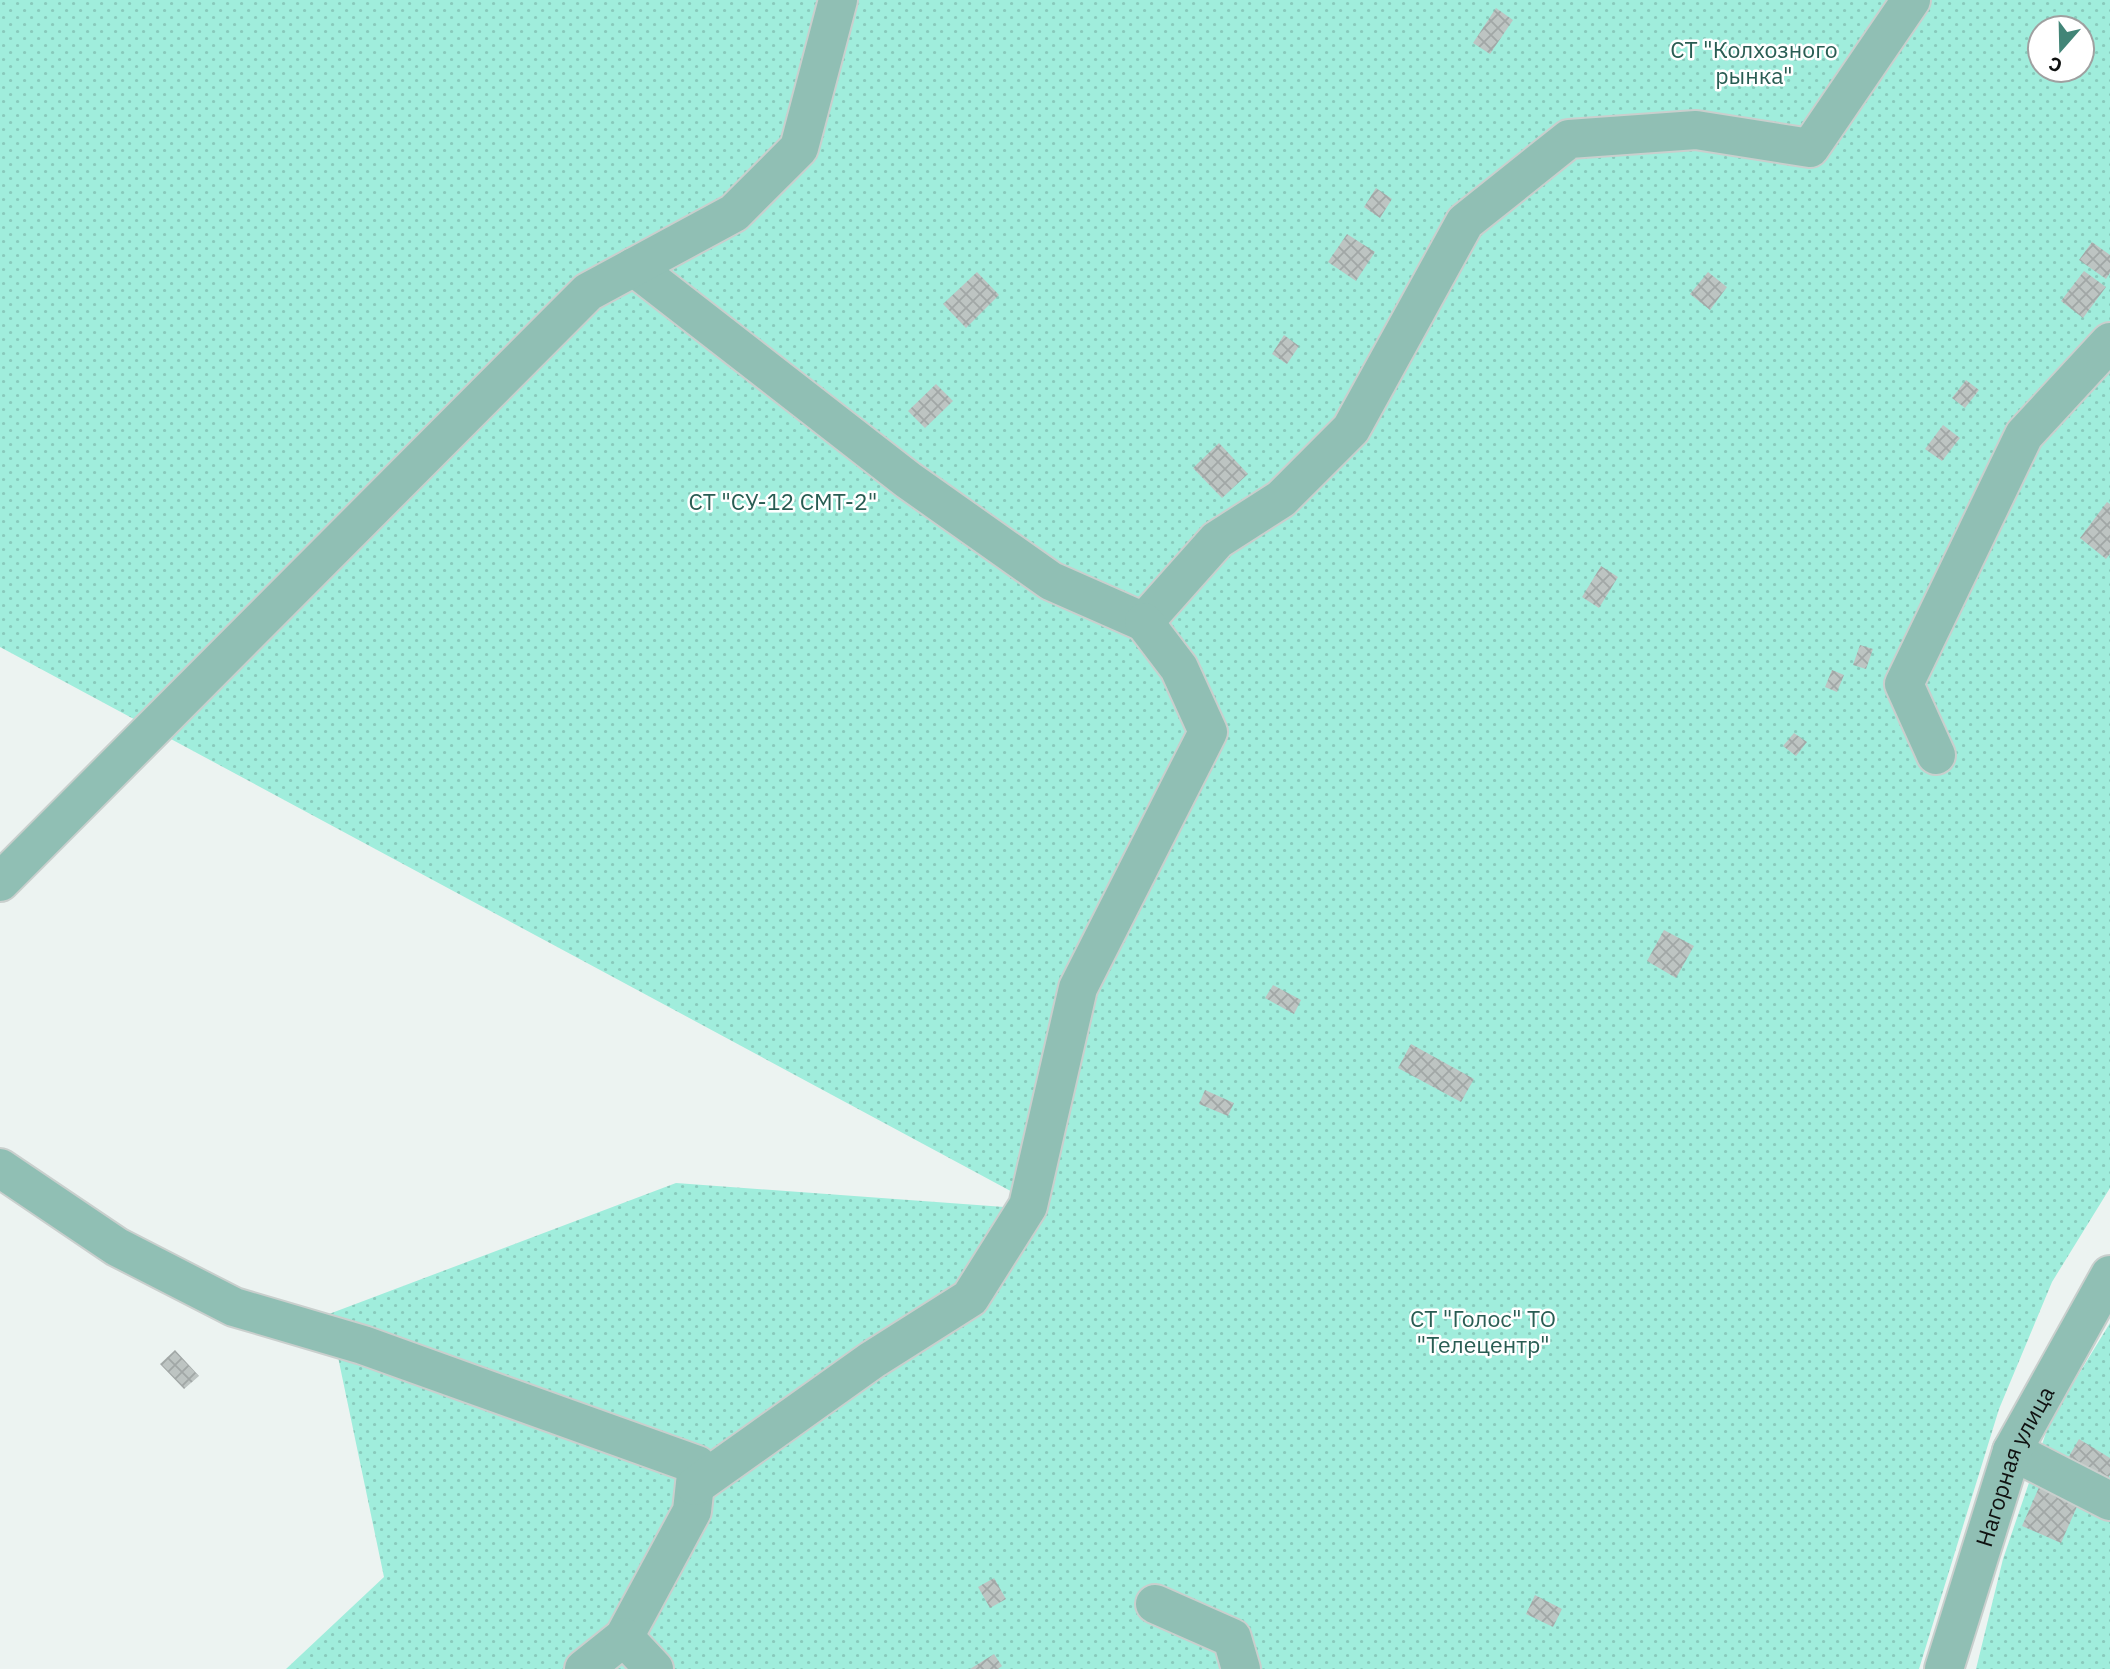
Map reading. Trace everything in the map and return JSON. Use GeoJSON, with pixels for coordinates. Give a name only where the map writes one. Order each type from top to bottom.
{"type":"FeatureCollection","features":[{"type":"Feature","properties":{"kind":"street"},"geometry":{"type":"LineString","coordinates":[[0,882],[588,292],[734,214],[799,148],[838,0]]}},
{"type":"Feature","properties":{"kind":"street"},"geometry":{"type":"LineString","coordinates":[[1144,622],[1217,540],[1281,499],[1351,429],[1465,222],[1569,139],[1696,130],[1810,148],[1911,0]]}},
{"type":"Feature","properties":{"kind":"street"},"geometry":{"type":"LineString","coordinates":[[634,267],[908,480],[1051,581],[1144,622],[1179,668],[1208,732],[1078,988],[1028,1206],[971,1298],[872,1360],[695,1486]]}},
{"type":"Feature","properties":{"kind":"street"},"geometry":{"type":"LineString","coordinates":[[1936,755],[1904,684],[2024,435],[2110,342]]}},
{"type":"Feature","properties":{"kind":"street"},"geometry":{"type":"LineString","coordinates":[[0,1168],[117,1247],[234,1307],[363,1345],[697,1465],[692,1511],[624,1637],[584,1669]]}},
{"type":"Feature","properties":{"kind":"street","name":"Нагорная улица"},"geometry":{"type":"LineString","coordinates":[[1944,1669],[2012,1451],[2110,1275]]}},
{"type":"Feature","properties":{"kind":"street"},"geometry":{"type":"LineString","coordinates":[[2012,1451],[2110,1501]]}},
{"type":"Feature","properties":{"kind":"street"},"geometry":{"type":"LineString","coordinates":[[1155,1604],[1232,1638],[1241,1669]]}},
{"type":"Feature","properties":{"kind":"street"},"geometry":{"type":"LineString","coordinates":[[624,1637],[654,1669]]}},
{"type":"Feature","properties":{"kind":"green space","name":"СТ \"СУ-12 СМТ-2\""},"geometry":{"type":"Polygon","coordinates":[[[0,0],[2110,0],[2110,1188],[2052,1282],[1999,1409],[1919,1669],[286,1669],[384,1577],[329,1314],[676,1183],[1046,1210],[0,647],[0,0]]]}},
{"type":"Feature","properties":{"kind":"green space"},"geometry":{"type":"Polygon","coordinates":[[[2110,1323],[2110,1669],[1976,1669],[2003,1559],[2050,1421],[2110,1323]]]}},
{"type":"Feature","properties":{"kind":"building"},"geometry":{"type":"Polygon","coordinates":[[[1496,8],[1513,20],[1490,54],[1473,43],[1496,8]]]}},
{"type":"Feature","properties":{"kind":"building"},"geometry":{"type":"Polygon","coordinates":[[[1376,188],[1392,199],[1380,218],[1364,207],[1376,188]]]}},
{"type":"Feature","properties":{"kind":"building"},"geometry":{"type":"Polygon","coordinates":[[[1347,234],[1375,252],[1356,281],[1328,262],[1347,234]]]}},
{"type":"Feature","properties":{"kind":"building"},"geometry":{"type":"Polygon","coordinates":[[[2092,242],[2110,255],[2110,273],[2106,279],[2079,260],[2092,242]]]}},
{"type":"Feature","properties":{"kind":"building"},"geometry":{"type":"Polygon","coordinates":[[[2084,271],[2106,287],[2083,318],[2061,301],[2084,271]]]}},
{"type":"Feature","properties":{"kind":"building"},"geometry":{"type":"Polygon","coordinates":[[[977,272],[999,295],[966,328],[943,304],[977,272]]]}},
{"type":"Feature","properties":{"kind":"building"},"geometry":{"type":"Polygon","coordinates":[[[1708,272],[1727,287],[1710,310],[1690,294],[1708,272]]]}},
{"type":"Feature","properties":{"kind":"building"},"geometry":{"type":"Polygon","coordinates":[[[1284,335],[1299,346],[1287,364],[1272,354],[1284,335]]]}},
{"type":"Feature","properties":{"kind":"building"},"geometry":{"type":"Polygon","coordinates":[[[1966,380],[1979,390],[1965,408],[1952,398],[1966,380]]]}},
{"type":"Feature","properties":{"kind":"building"},"geometry":{"type":"Polygon","coordinates":[[[936,384],[953,401],[925,428],[908,411],[936,384]]]}},
{"type":"Feature","properties":{"kind":"building"},"geometry":{"type":"Polygon","coordinates":[[[1943,425],[1960,438],[1942,461],[1925,449],[1943,425]]]}},
{"type":"Feature","properties":{"kind":"building"},"geometry":{"type":"Polygon","coordinates":[[[1219,443],[1248,474],[1222,498],[1193,468],[1219,443]]]}},
{"type":"Feature","properties":{"kind":"building"},"geometry":{"type":"Polygon","coordinates":[[[2107,502],[2110,504],[2110,554],[2106,559],[2080,538],[2107,502]]]}},
{"type":"Feature","properties":{"kind":"building"},"geometry":{"type":"Polygon","coordinates":[[[1601,566],[1618,577],[1599,608],[1582,597],[1601,566]]]}},
{"type":"Feature","properties":{"kind":"building"},"geometry":{"type":"Polygon","coordinates":[[[1860,645],[1873,649],[1866,669],[1853,665],[1860,645]]]}},
{"type":"Feature","properties":{"kind":"building"},"geometry":{"type":"Polygon","coordinates":[[[1832,670],[1844,675],[1837,692],[1825,687],[1832,670]]]}},
{"type":"Feature","properties":{"kind":"building"},"geometry":{"type":"Polygon","coordinates":[[[1794,733],[1807,742],[1796,756],[1783,746],[1794,733]]]}},
{"type":"Feature","properties":{"kind":"building"},"geometry":{"type":"Polygon","coordinates":[[[1664,930],[1694,946],[1676,978],[1647,961],[1664,930]]]}},
{"type":"Feature","properties":{"kind":"building"},"geometry":{"type":"Polygon","coordinates":[[[1273,985],[1301,1000],[1294,1014],[1265,998],[1273,985]]]}},
{"type":"Feature","properties":{"kind":"building"},"geometry":{"type":"Polygon","coordinates":[[[1411,1044],[1474,1079],[1461,1102],[1398,1068],[1411,1044]]]}},
{"type":"Feature","properties":{"kind":"building"},"geometry":{"type":"Polygon","coordinates":[[[1205,1090],[1234,1103],[1228,1116],[1199,1104],[1205,1090]]]}},
{"type":"Feature","properties":{"kind":"building"},"geometry":{"type":"Polygon","coordinates":[[[175,1350],[199,1376],[184,1389],[160,1364],[175,1350]]]}},
{"type":"Feature","properties":{"kind":"building"},"geometry":{"type":"Polygon","coordinates":[[[2079,1439],[2110,1458],[2110,1475],[2106,1481],[2068,1458],[2079,1439]]]}},
{"type":"Feature","properties":{"kind":"building"},"geometry":{"type":"Polygon","coordinates":[[[2040,1485],[2079,1502],[2061,1543],[2022,1526],[2040,1485]]]}},
{"type":"Feature","properties":{"kind":"building"},"geometry":{"type":"Polygon","coordinates":[[[994,1578],[1006,1599],[990,1608],[978,1587],[994,1578]]]}},
{"type":"Feature","properties":{"kind":"building"},"geometry":{"type":"Polygon","coordinates":[[[1535,1595],[1562,1609],[1553,1627],[1526,1614],[1535,1595]]]}},
{"type":"Feature","properties":{"kind":"building"},"geometry":{"type":"Polygon","coordinates":[[[994,1654],[1002,1666],[998,1669],[970,1669],[994,1654]]]}},
{"type":"Feature","properties":{"kind":"park label","name":"СТ \"Колхозного рынка\""},"geometry":{"type":"Point","coordinates":[1754,62]}},
{"type":"Feature","properties":{"kind":"park label","name":"СТ \"Голос\" ТО \"Телецентр\""},"geometry":{"type":"Point","coordinates":[1483,1331]}}]}
